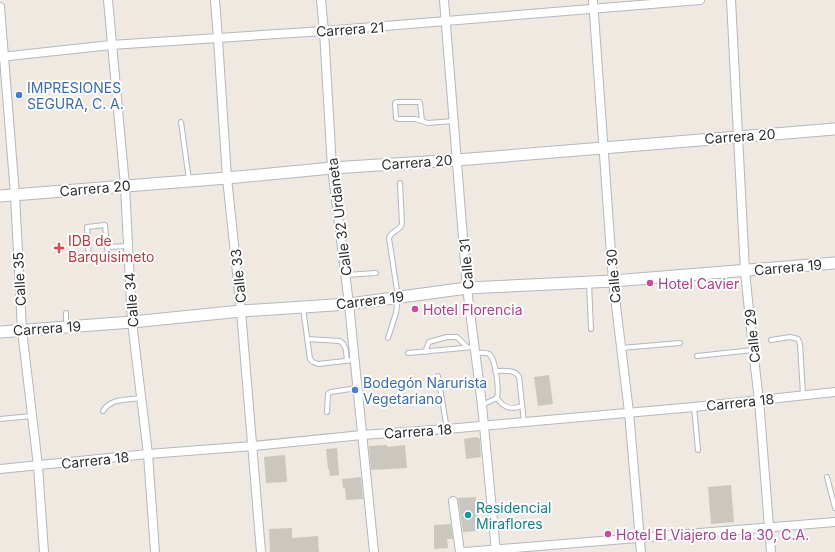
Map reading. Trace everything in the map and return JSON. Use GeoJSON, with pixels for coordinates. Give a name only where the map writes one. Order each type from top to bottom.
{"type":"FeatureCollection","features":[{"type":"Feature","properties":{"kind":"street","name":"Calle 34"},"geometry":{"type":"LineString","coordinates":[[108,0],[125,186],[132,322],[148,454],[155,552]]}},
{"type":"Feature","properties":{"kind":"street","name":"Calle 33"},"geometry":{"type":"LineString","coordinates":[[214,0],[227,178],[242,311],[261,552]]}},
{"type":"Feature","properties":{"kind":"street","name":"Calle 32 Urdaneta"},"geometry":{"type":"LineString","coordinates":[[321,0],[332,168],[350,304],[350,360],[357,388],[374,552]]}},
{"type":"Feature","properties":{"kind":"street","name":"Calle 31"},"geometry":{"type":"LineString","coordinates":[[444,0],[467,288],[473,349],[482,405],[496,551]]}},
{"type":"Feature","properties":{"kind":"street","name":"Carrera 21"},"geometry":{"type":"LineString","coordinates":[[2,57],[112,45],[218,39],[445,22],[593,4],[700,0]]}},
{"type":"Feature","properties":{"kind":"street","name":"Calle 29"},"geometry":{"type":"LineString","coordinates":[[731,0],[746,271],[752,350],[759,400],[771,552]]}},
{"type":"Feature","properties":{"kind":"street","name":"Calle 30"},"geometry":{"type":"LineString","coordinates":[[593,4],[613,281],[629,412],[641,552]]}},
{"type":"Feature","properties":{"kind":"street","name":"Calle 35"},"geometry":{"type":"LineString","coordinates":[[0,6],[2,57],[24,283],[22,330],[38,466],[44,552]]}},
{"type":"Feature","properties":{"kind":"street","name":"Carrera 20"},"geometry":{"type":"LineString","coordinates":[[0,196],[332,168],[457,160],[835,129]]}},
{"type":"Feature","properties":{"kind":"street","name":"Carrera 19"},"geometry":{"type":"LineString","coordinates":[[0,332],[132,322],[242,311],[350,304],[467,288],[613,281],[835,263]]}},
{"type":"Feature","properties":{"kind":"street","name":"Carrera 18"},"geometry":{"type":"LineString","coordinates":[[0,469],[148,454],[253,446],[362,434],[447,429],[694,407],[835,392]]}},
{"type":"Feature","properties":{"kind":"street"},"geometry":{"type":"LineString","coordinates":[[453,501],[460,552]]}},
{"type":"Feature","properties":{"kind":"street"},"geometry":{"type":"LineString","coordinates":[[465,552],[496,551],[835,522]]}},
{"type":"Feature","properties":{"kind":"lane"},"geometry":{"type":"LineString","coordinates":[[422,121],[419,102],[395,103],[396,118],[398,119],[428,123],[454,121]]}},
{"type":"Feature","properties":{"kind":"lane"},"geometry":{"type":"LineString","coordinates":[[181,122],[189,181]]}},
{"type":"Feature","properties":{"kind":"lane"},"geometry":{"type":"LineString","coordinates":[[388,338],[396,313],[398,297],[389,238],[392,233],[400,228],[402,224],[400,182]]}},
{"type":"Feature","properties":{"kind":"lane"},"geometry":{"type":"LineString","coordinates":[[105,225],[108,247],[108,258],[89,259],[87,227],[105,225]]}},
{"type":"Feature","properties":{"kind":"lane"},"geometry":{"type":"LineString","coordinates":[[108,247],[128,246]]}},
{"type":"Feature","properties":{"kind":"lane"},"geometry":{"type":"LineString","coordinates":[[346,275],[376,273]]}},
{"type":"Feature","properties":{"kind":"lane"},"geometry":{"type":"LineString","coordinates":[[589,282],[591,329]]}},
{"type":"Feature","properties":{"kind":"lane"},"geometry":{"type":"LineString","coordinates":[[303,307],[310,359],[318,364],[350,360],[344,344],[340,341],[308,339]]}},
{"type":"Feature","properties":{"kind":"lane"},"geometry":{"type":"LineString","coordinates":[[66,313],[66,327]]}},
{"type":"Feature","properties":{"kind":"lane"},"geometry":{"type":"LineString","coordinates":[[425,352],[429,342],[447,337],[457,337],[473,349],[488,354],[493,359],[498,393],[497,398],[500,403],[508,408],[522,406]]}},
{"type":"Feature","properties":{"kind":"lane"},"geometry":{"type":"LineString","coordinates":[[771,340],[790,338],[798,339],[800,344],[802,395]]}},
{"type":"Feature","properties":{"kind":"lane"},"geometry":{"type":"LineString","coordinates":[[621,348],[680,343]]}},
{"type":"Feature","properties":{"kind":"lane"},"geometry":{"type":"LineString","coordinates":[[408,354],[473,349]]}},
{"type":"Feature","properties":{"kind":"lane"},"geometry":{"type":"LineString","coordinates":[[696,356],[752,350]]}},
{"type":"Feature","properties":{"kind":"lane"},"geometry":{"type":"LineString","coordinates":[[495,371],[515,372],[518,374],[524,422]]}},
{"type":"Feature","properties":{"kind":"lane"},"geometry":{"type":"LineString","coordinates":[[438,376],[447,429]]}},
{"type":"Feature","properties":{"kind":"lane"},"geometry":{"type":"LineString","coordinates":[[327,412],[328,394],[331,392],[357,388]]}},
{"type":"Feature","properties":{"kind":"lane"},"geometry":{"type":"LineString","coordinates":[[103,411],[107,404],[141,398]]}},
{"type":"Feature","properties":{"kind":"lane"},"geometry":{"type":"LineString","coordinates":[[482,405],[497,398]]}},
{"type":"Feature","properties":{"kind":"lane"},"geometry":{"type":"LineString","coordinates":[[694,407],[698,450]]}},
{"type":"Feature","properties":{"kind":"lane"},"geometry":{"type":"LineString","coordinates":[[0,420],[32,416]]}},
{"type":"Feature","properties":{"kind":"lane"},"geometry":{"type":"LineString","coordinates":[[827,477],[835,508]]}},
{"type":"Feature","properties":{"kind":"building"},"geometry":{"type":"Polygon","coordinates":[[[549,375],[553,404],[538,406],[534,377],[549,375]]]}},
{"type":"Feature","properties":{"kind":"building"},"geometry":{"type":"Polygon","coordinates":[[[476,437],[480,439],[481,457],[466,459],[464,439],[476,437]]]}},
{"type":"Feature","properties":{"kind":"building"},"geometry":{"type":"Polygon","coordinates":[[[387,445],[387,447],[405,445],[407,468],[371,470],[369,446],[387,445]]]}},
{"type":"Feature","properties":{"kind":"building"},"geometry":{"type":"Polygon","coordinates":[[[337,448],[339,475],[330,476],[326,449],[337,448]]]}},
{"type":"Feature","properties":{"kind":"building"},"geometry":{"type":"Polygon","coordinates":[[[285,455],[287,482],[266,483],[264,457],[285,455]]]}},
{"type":"Feature","properties":{"kind":"building"},"geometry":{"type":"Polygon","coordinates":[[[361,477],[363,499],[346,500],[345,488],[343,488],[342,479],[361,477]]]}},
{"type":"Feature","properties":{"kind":"building"},"geometry":{"type":"Polygon","coordinates":[[[731,485],[734,522],[711,524],[708,487],[731,485]]]}},
{"type":"Feature","properties":{"kind":"building","name":"Residencial Miraflores"},"geometry":{"type":"Polygon","coordinates":[[[476,497],[478,531],[463,532],[458,498],[476,497]]]}},
{"type":"Feature","properties":{"kind":"building"},"geometry":{"type":"Polygon","coordinates":[[[451,524],[453,539],[447,539],[448,548],[434,549],[434,525],[451,524]]]}},
{"type":"Feature","properties":{"kind":"building"},"geometry":{"type":"Polygon","coordinates":[[[292,528],[292,538],[318,536],[319,552],[270,552],[269,529],[292,528]]]}},
{"type":"Feature","properties":{"kind":"place","name":"IMPRESIONES SEGURA, C. A."},"geometry":{"type":"Point","coordinates":[19,95]}},
{"type":"Feature","properties":{"kind":"place","name":"IDB de Barquisimeto"},"geometry":{"type":"Point","coordinates":[59,248]}},
{"type":"Feature","properties":{"kind":"place","name":"Hotel Cavier"},"geometry":{"type":"Point","coordinates":[650,283]}},
{"type":"Feature","properties":{"kind":"place","name":"Hotel Florencia"},"geometry":{"type":"Point","coordinates":[415,309]}},
{"type":"Feature","properties":{"kind":"place","name":"Bodegón Narurista Vegetariano"},"geometry":{"type":"Point","coordinates":[355,390]}},
{"type":"Feature","properties":{"kind":"place","name":"Residencial Miraflores"},"geometry":{"type":"Point","coordinates":[468,515]}},
{"type":"Feature","properties":{"kind":"place","name":"Hotel El Viajero de la 30, C.A."},"geometry":{"type":"Point","coordinates":[608,534]}}]}
